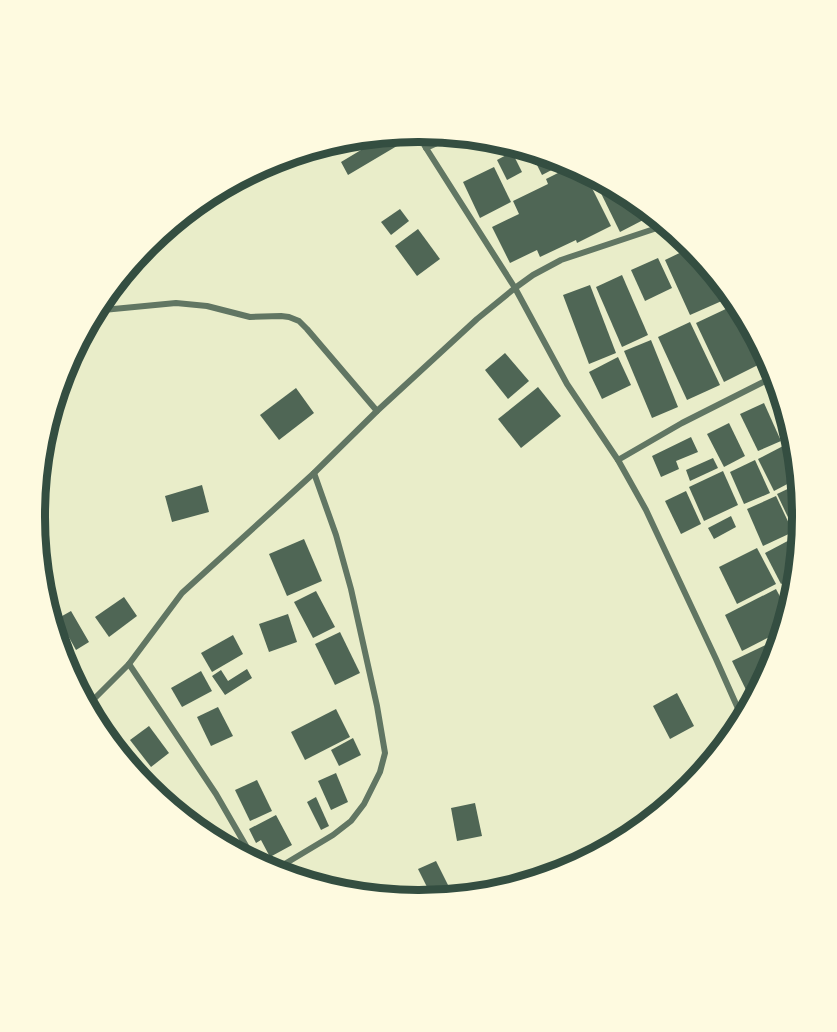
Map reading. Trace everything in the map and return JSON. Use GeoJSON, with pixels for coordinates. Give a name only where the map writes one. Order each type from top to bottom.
{"type":"FeatureCollection","features":[{"type":"Feature","properties":{"kind":"street"},"geometry":{"type":"LineString","coordinates":[[423,142],[515,288],[567,384],[618,459],[646,510],[738,709]]}},
{"type":"Feature","properties":{"kind":"street"},"geometry":{"type":"LineString","coordinates":[[426,148],[437,143]]}},
{"type":"Feature","properties":{"kind":"street"},"geometry":{"type":"LineString","coordinates":[[93,700],[129,664],[182,593],[314,473],[377,411],[477,319],[533,275],[561,260],[656,228]]}},
{"type":"Feature","properties":{"kind":"street"},"geometry":{"type":"LineString","coordinates":[[107,310],[176,303],[207,306],[250,317],[289,317],[299,321],[307,328],[377,411]]}},
{"type":"Feature","properties":{"kind":"street"},"geometry":{"type":"LineString","coordinates":[[618,459],[682,423],[767,382]]}},
{"type":"Feature","properties":{"kind":"street"},"geometry":{"type":"LineString","coordinates":[[284,864],[333,835],[351,821],[364,804],[380,772],[385,753],[383,733],[351,590],[336,535],[314,473]]}},
{"type":"Feature","properties":{"kind":"street"},"geometry":{"type":"LineString","coordinates":[[129,664],[216,794],[247,848]]}},
{"type":"Feature","properties":{"kind":"building"},"geometry":{"type":"Polygon","coordinates":[[[402,143],[348,175],[341,162],[366,147],[402,143]]]}},
{"type":"Feature","properties":{"kind":"building"},"geometry":{"type":"Polygon","coordinates":[[[509,154],[513,155],[522,172],[507,180],[497,160],[509,154]]]}},
{"type":"Feature","properties":{"kind":"building"},"geometry":{"type":"Polygon","coordinates":[[[535,161],[555,168],[542,175],[535,161]]]}},
{"type":"Feature","properties":{"kind":"building"},"geometry":{"type":"Polygon","coordinates":[[[494,167],[511,202],[480,218],[463,182],[494,167]]]}},
{"type":"Feature","properties":{"kind":"building"},"geometry":{"type":"Polygon","coordinates":[[[562,171],[590,185],[611,226],[577,243],[576,240],[540,257],[537,250],[510,263],[492,227],[519,214],[513,201],[548,184],[546,179],[562,171]]]}},
{"type":"Feature","properties":{"kind":"building"},"geometry":{"type":"Polygon","coordinates":[[[599,190],[645,219],[620,232],[599,190]]]}},
{"type":"Feature","properties":{"kind":"building"},"geometry":{"type":"Polygon","coordinates":[[[400,209],[409,221],[391,235],[381,222],[400,209]]]}},
{"type":"Feature","properties":{"kind":"building"},"geometry":{"type":"Polygon","coordinates":[[[418,229],[440,259],[417,276],[395,246],[418,229]]]}},
{"type":"Feature","properties":{"kind":"building"},"geometry":{"type":"Polygon","coordinates":[[[683,252],[723,300],[690,315],[665,260],[683,252]]]}},
{"type":"Feature","properties":{"kind":"building"},"geometry":{"type":"Polygon","coordinates":[[[658,258],[672,288],[645,301],[631,270],[658,258]]]}},
{"type":"Feature","properties":{"kind":"building"},"geometry":{"type":"Polygon","coordinates":[[[622,275],[648,335],[622,347],[596,287],[622,275]]]}},
{"type":"Feature","properties":{"kind":"building"},"geometry":{"type":"Polygon","coordinates":[[[590,285],[616,353],[589,364],[563,295],[590,285]]]}},
{"type":"Feature","properties":{"kind":"building"},"geometry":{"type":"Polygon","coordinates":[[[729,308],[758,365],[724,382],[696,323],[729,308]]]}},
{"type":"Feature","properties":{"kind":"building"},"geometry":{"type":"Polygon","coordinates":[[[690,322],[720,385],[687,400],[658,337],[690,322]]]}},
{"type":"Feature","properties":{"kind":"building"},"geometry":{"type":"Polygon","coordinates":[[[651,340],[678,407],[652,418],[624,351],[651,340]]]}},
{"type":"Feature","properties":{"kind":"building"},"geometry":{"type":"Polygon","coordinates":[[[505,353],[529,381],[508,399],[485,370],[505,353]]]}},
{"type":"Feature","properties":{"kind":"building"},"geometry":{"type":"Polygon","coordinates":[[[618,357],[631,385],[602,399],[589,372],[618,357]]]}},
{"type":"Feature","properties":{"kind":"building"},"geometry":{"type":"Polygon","coordinates":[[[538,387],[561,416],[521,448],[498,419],[538,387]]]}},
{"type":"Feature","properties":{"kind":"building"},"geometry":{"type":"Polygon","coordinates":[[[296,388],[314,413],[279,440],[260,415],[296,388]]]}},
{"type":"Feature","properties":{"kind":"building"},"geometry":{"type":"Polygon","coordinates":[[[764,403],[781,441],[758,451],[740,414],[764,403]]]}},
{"type":"Feature","properties":{"kind":"building"},"geometry":{"type":"Polygon","coordinates":[[[729,423],[745,456],[724,467],[707,434],[729,423]]]}},
{"type":"Feature","properties":{"kind":"building"},"geometry":{"type":"Polygon","coordinates":[[[691,437],[698,452],[676,461],[679,469],[661,477],[652,456],[691,437]]]}},
{"type":"Feature","properties":{"kind":"building"},"geometry":{"type":"Polygon","coordinates":[[[785,445],[790,482],[774,491],[758,459],[785,445]]]}},
{"type":"Feature","properties":{"kind":"building"},"geometry":{"type":"Polygon","coordinates":[[[713,458],[718,468],[690,481],[686,470],[713,458]]]}},
{"type":"Feature","properties":{"kind":"building"},"geometry":{"type":"Polygon","coordinates":[[[755,460],[770,493],[744,504],[730,472],[755,460]]]}},
{"type":"Feature","properties":{"kind":"building"},"geometry":{"type":"Polygon","coordinates":[[[723,471],[738,505],[704,521],[689,487],[723,471]]]}},
{"type":"Feature","properties":{"kind":"building"},"geometry":{"type":"Polygon","coordinates":[[[202,485],[209,512],[172,522],[165,496],[202,485]]]}},
{"type":"Feature","properties":{"kind":"building"},"geometry":{"type":"Polygon","coordinates":[[[791,488],[792,525],[777,494],[791,488]]]}},
{"type":"Feature","properties":{"kind":"building"},"geometry":{"type":"Polygon","coordinates":[[[686,491],[701,524],[681,534],[665,501],[686,491]]]}},
{"type":"Feature","properties":{"kind":"building"},"geometry":{"type":"Polygon","coordinates":[[[776,496],[791,533],[763,546],[747,509],[776,496]]]}},
{"type":"Feature","properties":{"kind":"building"},"geometry":{"type":"Polygon","coordinates":[[[731,516],[736,527],[714,539],[708,528],[731,516]]]}},
{"type":"Feature","properties":{"kind":"building"},"geometry":{"type":"Polygon","coordinates":[[[304,539],[322,581],[287,596],[269,554],[304,539]]]}},
{"type":"Feature","properties":{"kind":"building"},"geometry":{"type":"Polygon","coordinates":[[[791,539],[786,581],[781,584],[765,553],[791,539]]]}},
{"type":"Feature","properties":{"kind":"building"},"geometry":{"type":"Polygon","coordinates":[[[757,548],[776,584],[737,604],[719,567],[757,548]]]}},
{"type":"Feature","properties":{"kind":"building"},"geometry":{"type":"Polygon","coordinates":[[[776,589],[782,601],[772,636],[742,651],[725,615],[776,589]]]}},
{"type":"Feature","properties":{"kind":"building"},"geometry":{"type":"Polygon","coordinates":[[[316,591],[335,627],[313,638],[294,602],[316,591]]]}},
{"type":"Feature","properties":{"kind":"building"},"geometry":{"type":"Polygon","coordinates":[[[124,597],[137,616],[109,637],[95,617],[124,597]]]}},
{"type":"Feature","properties":{"kind":"building"},"geometry":{"type":"Polygon","coordinates":[[[71,611],[89,642],[76,650],[66,632],[64,633],[59,618],[71,611]]]}},
{"type":"Feature","properties":{"kind":"building"},"geometry":{"type":"Polygon","coordinates":[[[288,614],[297,642],[269,652],[259,624],[288,614]]]}},
{"type":"Feature","properties":{"kind":"building"},"geometry":{"type":"Polygon","coordinates":[[[340,632],[360,673],[335,685],[315,644],[340,632]]]}},
{"type":"Feature","properties":{"kind":"building"},"geometry":{"type":"Polygon","coordinates":[[[233,635],[243,654],[212,672],[201,653],[233,635]]]}},
{"type":"Feature","properties":{"kind":"building"},"geometry":{"type":"Polygon","coordinates":[[[770,643],[747,692],[732,661],[770,643]]]}},
{"type":"Feature","properties":{"kind":"building"},"geometry":{"type":"Polygon","coordinates":[[[247,669],[252,678],[225,695],[212,676],[221,670],[228,681],[247,669]]]}},
{"type":"Feature","properties":{"kind":"building"},"geometry":{"type":"Polygon","coordinates":[[[201,671],[212,691],[182,707],[171,688],[201,671]]]}},
{"type":"Feature","properties":{"kind":"building"},"geometry":{"type":"Polygon","coordinates":[[[677,693],[694,726],[670,739],[653,706],[677,693]]]}},
{"type":"Feature","properties":{"kind":"building"},"geometry":{"type":"Polygon","coordinates":[[[218,707],[233,736],[211,746],[197,717],[218,707]]]}},
{"type":"Feature","properties":{"kind":"building"},"geometry":{"type":"Polygon","coordinates":[[[336,709],[350,737],[305,760],[291,732],[336,709]]]}},
{"type":"Feature","properties":{"kind":"building"},"geometry":{"type":"Polygon","coordinates":[[[149,726],[169,753],[151,767],[130,740],[149,726]]]}},
{"type":"Feature","properties":{"kind":"building"},"geometry":{"type":"Polygon","coordinates":[[[353,738],[361,755],[339,766],[331,750],[353,738]]]}},
{"type":"Feature","properties":{"kind":"building"},"geometry":{"type":"Polygon","coordinates":[[[336,773],[348,802],[331,810],[318,781],[336,773]]]}},
{"type":"Feature","properties":{"kind":"building"},"geometry":{"type":"Polygon","coordinates":[[[257,780],[272,811],[250,821],[235,790],[257,780]]]}},
{"type":"Feature","properties":{"kind":"building"},"geometry":{"type":"Polygon","coordinates":[[[316,797],[329,826],[321,830],[307,802],[316,797]]]}},
{"type":"Feature","properties":{"kind":"building"},"geometry":{"type":"Polygon","coordinates":[[[475,803],[482,836],[457,841],[451,808],[475,803]]]}},
{"type":"Feature","properties":{"kind":"building"},"geometry":{"type":"Polygon","coordinates":[[[276,815],[292,845],[270,857],[261,840],[256,843],[249,829],[276,815]]]}},
{"type":"Feature","properties":{"kind":"building"},"geometry":{"type":"Polygon","coordinates":[[[436,861],[450,888],[428,890],[418,869],[436,861]]]}}]}
